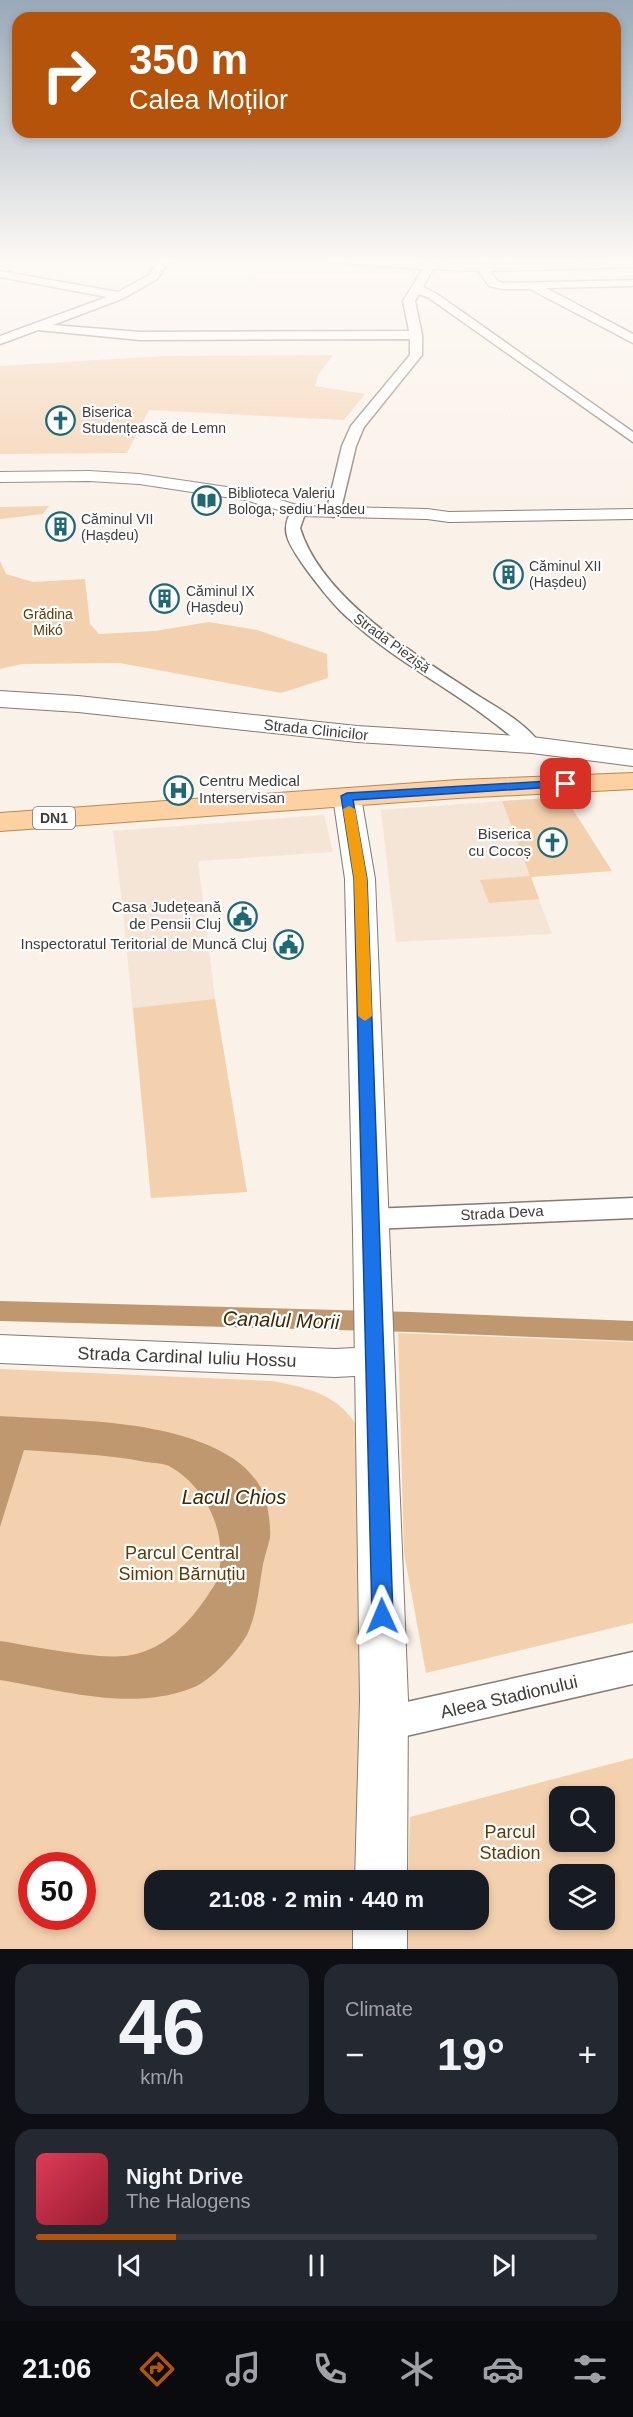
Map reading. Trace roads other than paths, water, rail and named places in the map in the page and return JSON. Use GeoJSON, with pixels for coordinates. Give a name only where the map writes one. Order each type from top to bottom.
{"type":"FeatureCollection","features":[{"type":"Feature","properties":{"kind":"main road","name":"Strada Clinicilor"},"geometry":{"type":"LineString","coordinates":[[0,699],[78,704],[357,734],[532,745],[633,758]]}},
{"type":"Feature","properties":{"kind":"main road","name":"DN1"},"geometry":{"type":"LineString","coordinates":[[0,822],[347,796],[633,781]]}},
{"type":"Feature","properties":{"kind":"main road"},"geometry":{"type":"LineString","coordinates":[[347,796],[360,879],[371,1219],[384,1724],[381,1870]]}},
{"type":"Feature","properties":{"kind":"main road"},"geometry":{"type":"LineString","coordinates":[[380,1930],[380,1949]]}},
{"type":"Feature","properties":{"kind":"street"},"geometry":{"type":"LineString","coordinates":[[333,513],[349,446],[358,426],[414,359],[417,350]]}},
{"type":"Feature","properties":{"kind":"street"},"geometry":{"type":"LineString","coordinates":[[509,350],[633,438]]}},
{"type":"Feature","properties":{"kind":"street"},"geometry":{"type":"LineString","coordinates":[[0,477],[88,476],[165,481],[247,495],[299,512],[428,514],[449,517],[633,514]]}},
{"type":"Feature","properties":{"kind":"street"},"geometry":{"type":"LineString","coordinates":[[428,514],[447,510],[633,508]]}},
{"type":"Feature","properties":{"kind":"street","name":"Strada Piezișă"},"geometry":{"type":"LineString","coordinates":[[299,512],[295,516],[292,530],[301,548],[309,562],[353,615],[379,636],[498,717],[532,745]]}},
{"type":"Feature","properties":{"kind":"street","name":"Strada Deva"},"geometry":{"type":"LineString","coordinates":[[371,1219],[633,1208]]}},
{"type":"Feature","properties":{"kind":"street","name":"Strada Cardinal Iuliu Hossu"},"geometry":{"type":"LineString","coordinates":[[0,1350],[335,1363],[374,1333]]}},
{"type":"Feature","properties":{"kind":"street","name":"Aleea Stadionului"},"geometry":{"type":"LineString","coordinates":[[384,1724],[633,1668]]}},
{"type":"Feature","properties":{"kind":"water","name":"Lacul Chios"},"geometry":{"type":"Polygon","coordinates":[[[0,1416],[121,1424],[181,1436],[209,1446],[234,1459],[260,1486],[269,1517],[270,1538],[255,1609],[243,1642],[207,1679],[192,1688],[169,1695],[121,1699],[96,1697],[0,1680],[0,1641],[103,1656],[131,1655],[155,1647],[185,1624],[215,1585],[220,1563],[220,1547],[218,1530],[212,1515],[204,1500],[183,1475],[163,1464],[100,1455],[24,1450],[0,1527],[0,1416]]]}},
{"type":"Feature","properties":{"kind":"waterway","name":"Canalul Morii"},"geometry":{"type":"LineString","coordinates":[[0,1311],[411,1322],[633,1331]]}},
{"type":"Feature","properties":{"kind":"place","name":"Biserica Studențească de Lemn"},"geometry":{"type":"Point","coordinates":[61,420]}},
{"type":"Feature","properties":{"kind":"place","name":"Biblioteca Valeriu Bologa, sediu Hașdeu"},"geometry":{"type":"Point","coordinates":[207,501]}},
{"type":"Feature","properties":{"kind":"place","name":"Căminul VII (Hașdeu)"},"geometry":{"type":"Point","coordinates":[60,527]}},
{"type":"Feature","properties":{"kind":"place","name":"Căminul XII (Hașdeu)"},"geometry":{"type":"Point","coordinates":[508,574]}},
{"type":"Feature","properties":{"kind":"place","name":"Căminul IX (Hașdeu)"},"geometry":{"type":"Point","coordinates":[165,599]}},
{"type":"Feature","properties":{"kind":"place","name":"Centru Medical Interservisan"},"geometry":{"type":"Point","coordinates":[178,790]}},
{"type":"Feature","properties":{"kind":"place","name":"Biserica cu Cocoș"},"geometry":{"type":"Point","coordinates":[552,843]}},
{"type":"Feature","properties":{"kind":"place","name":"Casa Județeană de Pensii Cluj"},"geometry":{"type":"Point","coordinates":[242,916]}},
{"type":"Feature","properties":{"kind":"place","name":"Inspectoratul Teritorial de Muncă Cluj"},"geometry":{"type":"Point","coordinates":[288,944]}},
{"type":"Feature","properties":{"kind":"park label","name":"Grădina Mikó"},"geometry":{"type":"Point","coordinates":[48,622]}},
{"type":"Feature","properties":{"kind":"park label","name":"Parcul Central Simion Bărnuțiu"},"geometry":{"type":"Point","coordinates":[182,1563]}},
{"type":"Feature","properties":{"kind":"park label","name":"Parcul Stadion"},"geometry":{"type":"Point","coordinates":[510,1842]}}]}
